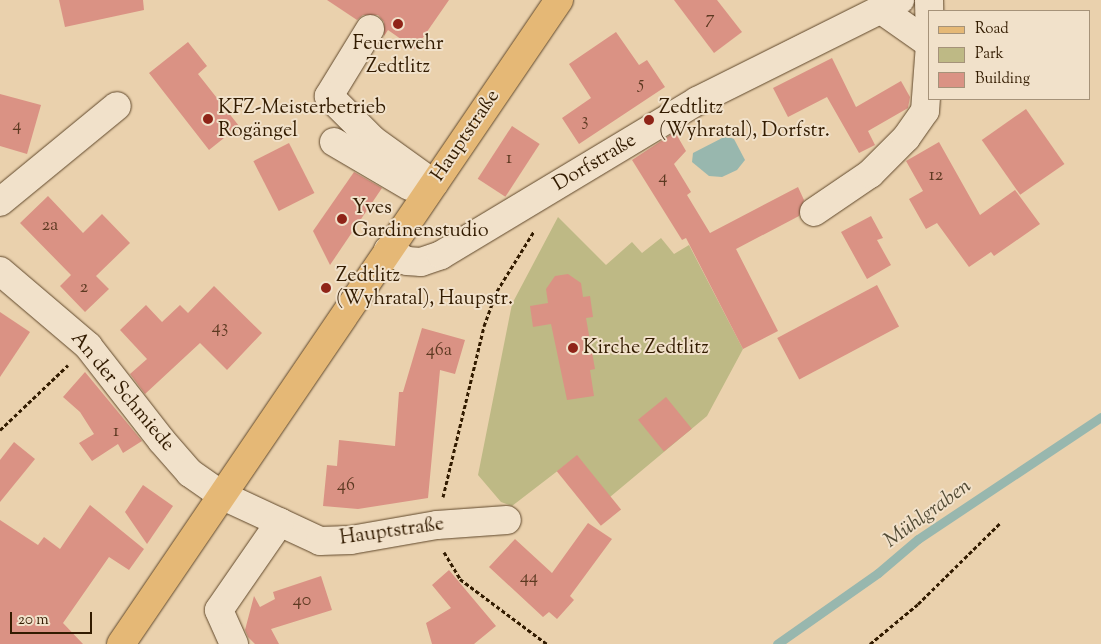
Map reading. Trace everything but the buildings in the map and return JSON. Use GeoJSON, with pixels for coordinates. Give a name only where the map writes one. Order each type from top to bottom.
{"type":"FeatureCollection","features":[{"type":"Feature","properties":{"kind":"main road","name":"Hauptstraße"},"geometry":{"type":"LineString","coordinates":[[122,644],[221,495],[559,0]]}},
{"type":"Feature","properties":{"kind":"street","name":"Dorfstraße"},"geometry":{"type":"LineString","coordinates":[[388,250],[407,261],[422,262],[441,255],[697,102],[892,5],[928,42]]}},
{"type":"Feature","properties":{"kind":"street"},"geometry":{"type":"LineString","coordinates":[[370,29],[328,96],[373,140],[429,190]]}},
{"type":"Feature","properties":{"kind":"street"},"geometry":{"type":"LineString","coordinates":[[814,212],[870,174],[906,138],[925,111],[928,71]]}},
{"type":"Feature","properties":{"kind":"street"},"geometry":{"type":"LineString","coordinates":[[0,202],[117,106]]}},
{"type":"Feature","properties":{"kind":"street"},"geometry":{"type":"LineString","coordinates":[[334,142],[429,190]]}},
{"type":"Feature","properties":{"kind":"street","name":"An der Schmiede"},"geometry":{"type":"LineString","coordinates":[[0,271],[16,281],[88,346],[162,441],[190,472],[221,495]]}},
{"type":"Feature","properties":{"kind":"street","name":"Hauptstraße"},"geometry":{"type":"LineString","coordinates":[[221,495],[320,541],[395,535],[437,525],[507,520]]}},
{"type":"Feature","properties":{"kind":"street"},"geometry":{"type":"LineString","coordinates":[[234,644],[219,610],[280,522]]}},
{"type":"Feature","properties":{"kind":"path"},"geometry":{"type":"LineString","coordinates":[[528,203],[536,219],[534,233],[497,291],[484,326],[461,412],[437,525],[445,555],[460,579],[547,644]]}},
{"type":"Feature","properties":{"kind":"path"},"geometry":{"type":"LineString","coordinates":[[0,430],[88,346]]}},
{"type":"Feature","properties":{"kind":"path"},"geometry":{"type":"LineString","coordinates":[[870,644],[918,604],[1000,523]]}},
{"type":"Feature","properties":{"kind":"green space"},"geometry":{"type":"Polygon","coordinates":[[[558,217],[606,265],[632,242],[642,253],[661,238],[674,254],[689,245],[743,349],[707,416],[610,497],[577,456],[512,506],[501,502],[478,475],[512,304],[558,217]]]}},
{"type":"Feature","properties":{"kind":"water"},"geometry":{"type":"Polygon","coordinates":[[[726,136],[734,139],[745,160],[737,170],[722,177],[709,176],[692,162],[693,153],[726,136]]]}},
{"type":"Feature","properties":{"kind":"waterway","name":"Mühlgraben"},"geometry":{"type":"LineString","coordinates":[[777,644],[878,573],[918,539],[1101,417]]}},
{"type":"Feature","properties":{"kind":"place","name":"Feuerwehr Zedtlitz"},"geometry":{"type":"Point","coordinates":[398,24]}},
{"type":"Feature","properties":{"kind":"place","name":"KFZ-Meisterbetrieb Rogängel"},"geometry":{"type":"Point","coordinates":[208,119]}},
{"type":"Feature","properties":{"kind":"place","name":"Zedtlitz (Wyhratal), Dorfstr."},"geometry":{"type":"Point","coordinates":[649,120]}},
{"type":"Feature","properties":{"kind":"place","name":"Yves Gardinenstudio"},"geometry":{"type":"Point","coordinates":[342,219]}},
{"type":"Feature","properties":{"kind":"place","name":"Zedtlitz (Wyhratal), Haupstr."},"geometry":{"type":"Point","coordinates":[326,288]}},
{"type":"Feature","properties":{"kind":"place","name":"Kirche Zedtlitz"},"geometry":{"type":"Point","coordinates":[573,348]}}]}
